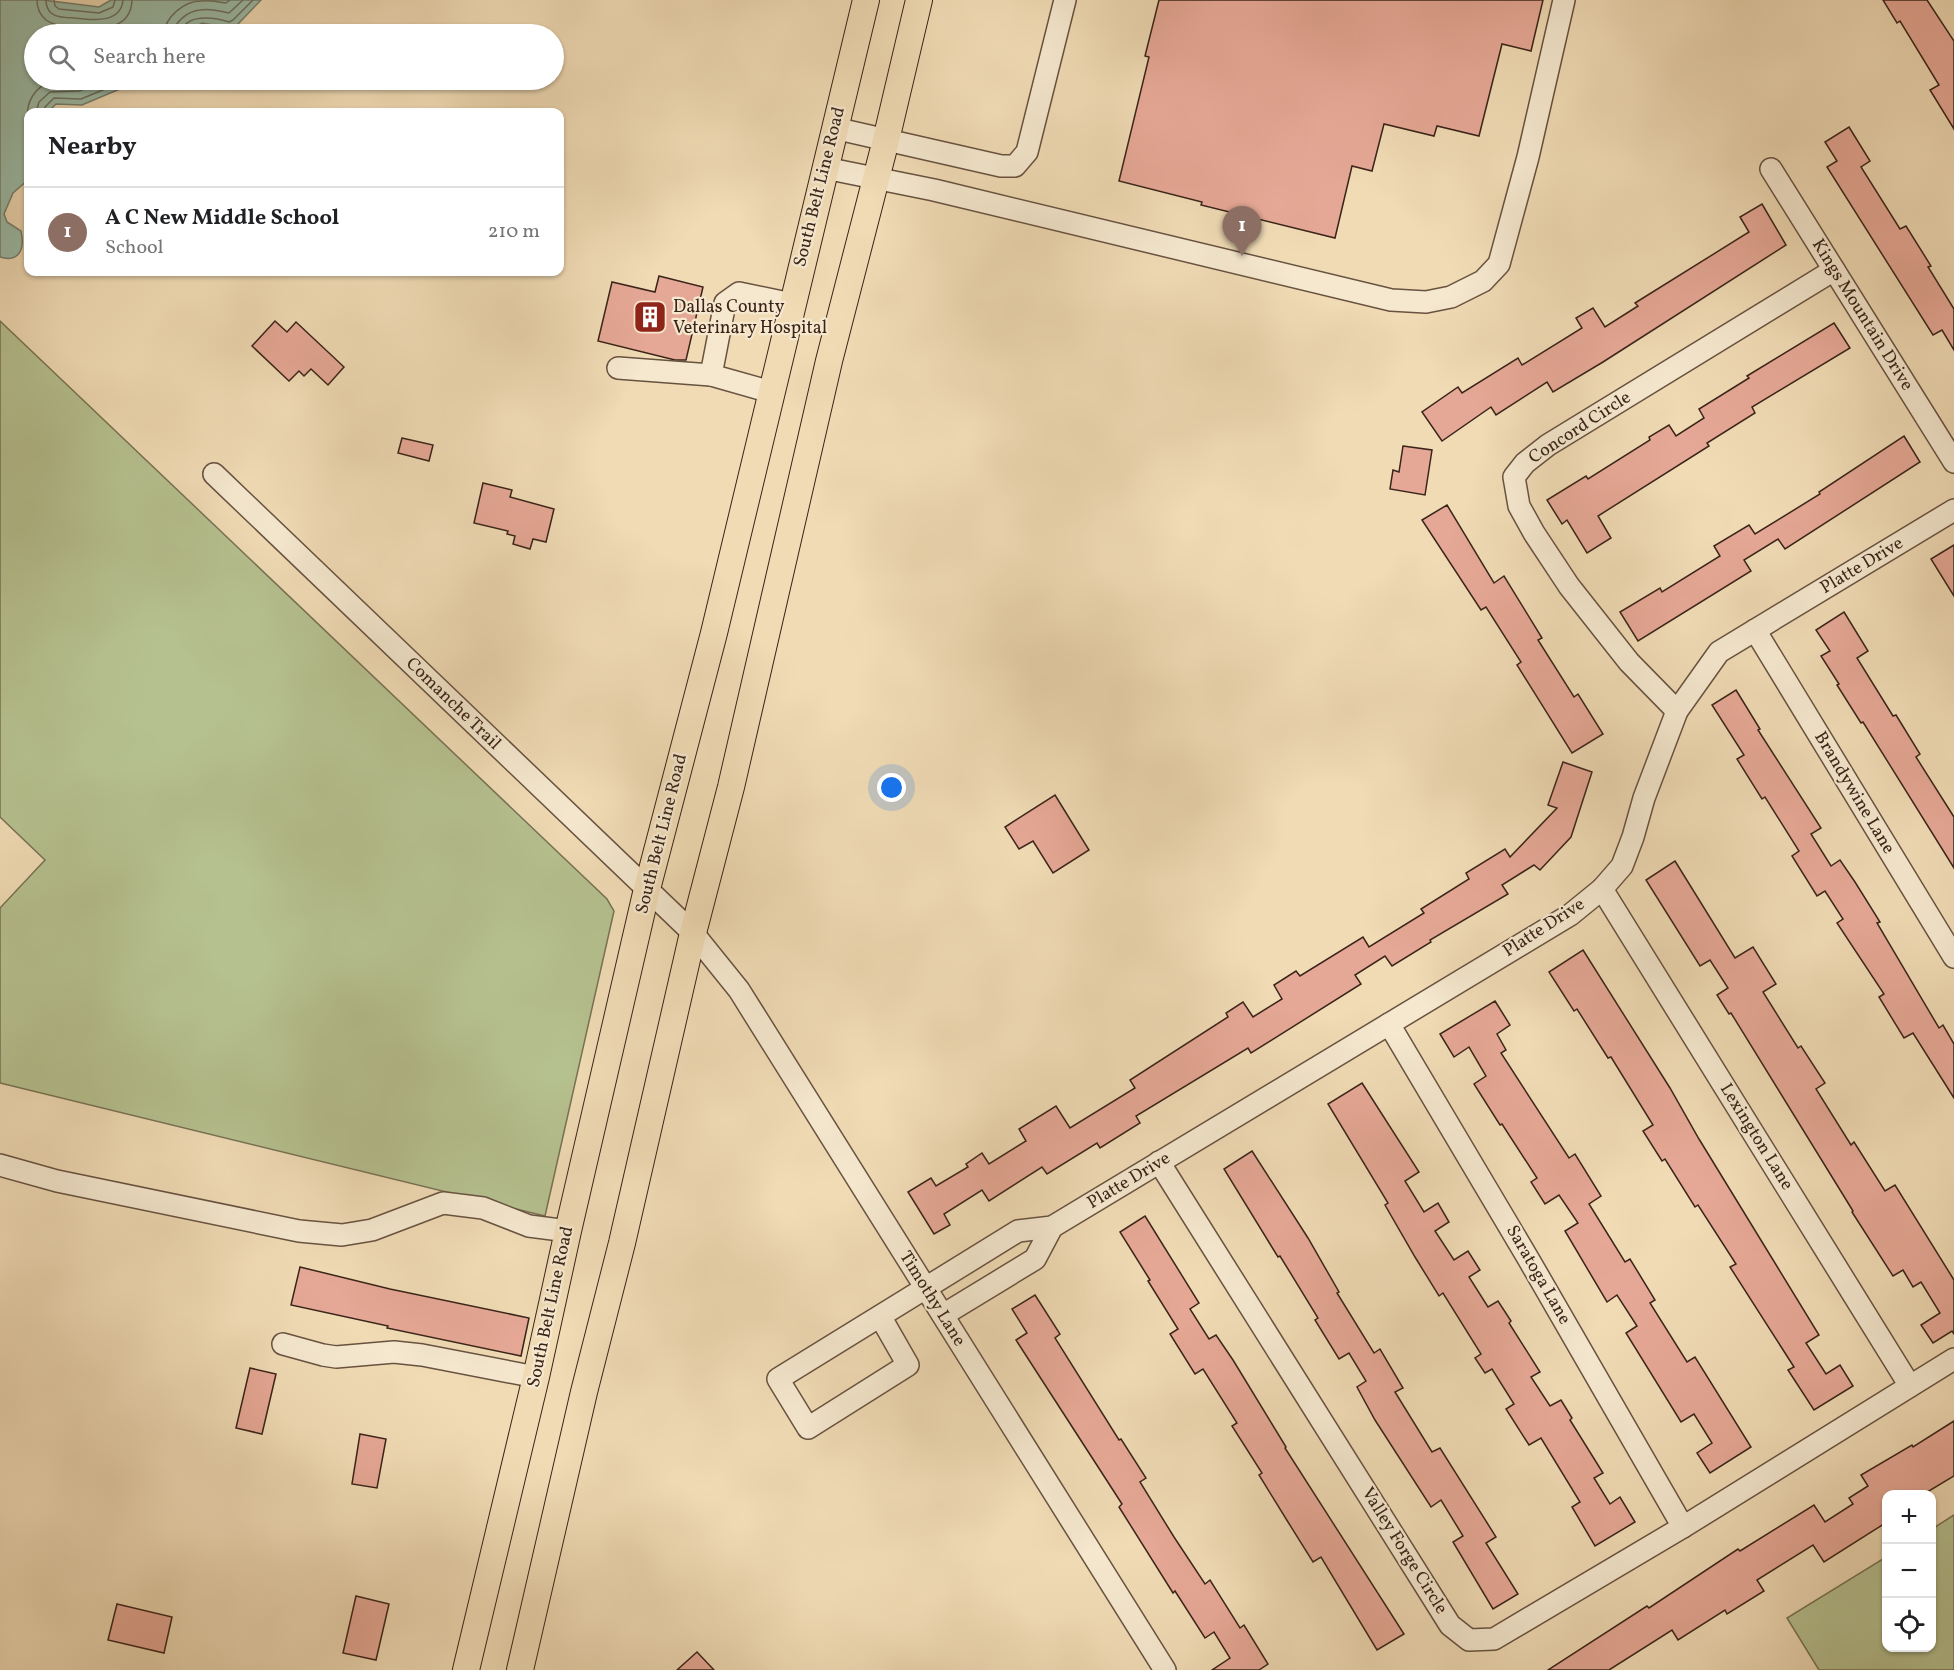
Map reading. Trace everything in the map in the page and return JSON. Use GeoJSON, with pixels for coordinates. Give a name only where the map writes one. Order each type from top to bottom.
{"type":"FeatureCollection","features":[{"type":"Feature","properties":{"kind":"main road","name":"South Belt Line Road"},"geometry":{"type":"LineString","coordinates":[[466,1670],[536,1377],[647,889],[714,633],[866,0]]}},
{"type":"Feature","properties":{"kind":"main road"},"geometry":{"type":"LineString","coordinates":[[520,1670],[829,361],[886,140],[919,0]]}},
{"type":"Feature","properties":{"kind":"street"},"geometry":{"type":"LineString","coordinates":[[834,128],[1001,166],[1015,166],[1027,152],[1065,0]]}},
{"type":"Feature","properties":{"kind":"street"},"geometry":{"type":"LineString","coordinates":[[825,168],[934,190],[1391,300],[1426,302],[1451,297],[1483,281],[1498,264],[1528,157],[1564,0]]}},
{"type":"Feature","properties":{"kind":"street","name":"Kings Mountain Drive"},"geometry":{"type":"LineString","coordinates":[[1770,168],[1954,462]]}},
{"type":"Feature","properties":{"kind":"street","name":"Concord Circle"},"geometry":{"type":"LineString","coordinates":[[1677,711],[1629,662],[1569,586],[1534,533],[1520,506],[1514,477],[1525,463],[1548,446],[1834,270]]}},
{"type":"Feature","properties":{"kind":"street"},"geometry":{"type":"LineString","coordinates":[[711,375],[725,303],[739,293],[792,304]]}},
{"type":"Feature","properties":{"kind":"street"},"geometry":{"type":"LineString","coordinates":[[618,368],[711,375],[771,392]]}},
{"type":"Feature","properties":{"kind":"street","name":"Comanche Trail"},"geometry":{"type":"LineString","coordinates":[[214,474],[693,933]]}},
{"type":"Feature","properties":{"kind":"street","name":"Platte Drive"},"geometry":{"type":"LineString","coordinates":[[880,1316],[908,1365],[808,1428],[778,1379],[880,1316],[926,1288],[1018,1231],[1052,1227],[1570,915],[1602,889],[1622,866],[1644,798],[1677,711],[1719,652],[1954,510]]}},
{"type":"Feature","properties":{"kind":"street","name":"Brandywine Lane"},"geometry":{"type":"LineString","coordinates":[[1755,630],[1954,957]]}},
{"type":"Feature","properties":{"kind":"street","name":"Lexington Lane"},"geometry":{"type":"LineString","coordinates":[[1602,889],[1910,1386]]}},
{"type":"Feature","properties":{"kind":"street","name":"Timothy Lane"},"geometry":{"type":"LineString","coordinates":[[693,933],[739,990],[1165,1670]]}},
{"type":"Feature","properties":{"kind":"street","name":"Saratoga Lane"},"geometry":{"type":"LineString","coordinates":[[1389,1024],[1523,1249],[1683,1527]]}},
{"type":"Feature","properties":{"kind":"street","name":"Valley Forge Circle"},"geometry":{"type":"LineString","coordinates":[[1159,1162],[1450,1625],[1469,1640],[1494,1639],[1683,1527],[1954,1359]]}},
{"type":"Feature","properties":{"kind":"street"},"geometry":{"type":"LineString","coordinates":[[0,1165],[57,1181],[299,1231],[342,1235],[372,1230],[443,1203],[483,1208],[529,1226],[568,1231]]}},
{"type":"Feature","properties":{"kind":"street"},"geometry":{"type":"LineString","coordinates":[[943,1315],[1035,1259],[1052,1227]]}},
{"type":"Feature","properties":{"kind":"street"},"geometry":{"type":"LineString","coordinates":[[283,1344],[336,1357],[394,1352],[422,1355],[536,1377]]}},
{"type":"Feature","properties":{"kind":"shaded area"},"geometry":{"type":"Polygon","coordinates":[[[0,321],[607,899],[614,911],[545,1216],[0,1083],[0,908],[45,860],[0,817],[0,321]]]}},
{"type":"Feature","properties":{"kind":"shaded area"},"geometry":{"type":"Polygon","coordinates":[[[1954,1515],[1954,1670],[1819,1670],[1787,1618],[1882,1559],[1882,1652],[1936,1652],[1936,1526],[1954,1515]]]}},
{"type":"Feature","properties":{"kind":"water"},"geometry":{"type":"Polygon","coordinates":[[[0,0],[43,0],[99,7],[111,0],[261,0],[238,24],[24,24],[24,90],[117,90],[82,105],[56,104],[52,108],[24,108],[24,183],[13,193],[4,214],[7,222],[21,231],[22,243],[20,253],[16,256],[0,257],[0,0]]]}},
{"type":"Feature","properties":{"kind":"building"},"geometry":{"type":"Polygon","coordinates":[[[1159,0],[1543,0],[1531,51],[1502,44],[1479,136],[1437,126],[1434,136],[1384,124],[1372,171],[1352,166],[1335,238],[1201,205],[1202,202],[1119,181],[1149,57],[1145,56],[1159,0]]]}},
{"type":"Feature","properties":{"kind":"building"},"geometry":{"type":"Polygon","coordinates":[[[1883,0],[1927,0],[1954,41],[1954,129],[1930,90],[1939,85],[1900,21],[1897,23],[1883,0]]]}},
{"type":"Feature","properties":{"kind":"building"},"geometry":{"type":"Polygon","coordinates":[[[1849,127],[1870,161],[1861,167],[1900,229],[1906,226],[1954,309],[1954,350],[1942,330],[1933,335],[1827,167],[1837,161],[1825,142],[1849,127]]]}},
{"type":"Feature","properties":{"kind":"building"},"geometry":{"type":"Polygon","coordinates":[[[1762,204],[1786,245],[1603,362],[1553,392],[1547,382],[1496,415],[1491,407],[1442,441],[1422,412],[1458,387],[1462,393],[1518,358],[1522,365],[1582,328],[1576,318],[1593,308],[1605,327],[1638,306],[1635,303],[1749,232],[1740,217],[1762,204]]]}},
{"type":"Feature","properties":{"kind":"building","name":"Dallas County Veterinary Hospital"},"geometry":{"type":"Polygon","coordinates":[[[659,276],[703,287],[686,360],[675,360],[598,341],[612,282],[655,292],[659,276]]]}},
{"type":"Feature","properties":{"kind":"building"},"geometry":{"type":"Polygon","coordinates":[[[275,321],[287,332],[296,322],[344,367],[328,385],[311,369],[304,376],[299,371],[289,381],[252,346],[275,321]]]}},
{"type":"Feature","properties":{"kind":"building"},"geometry":{"type":"Polygon","coordinates":[[[1834,323],[1850,348],[1752,407],[1755,413],[1707,443],[1709,446],[1598,516],[1611,538],[1587,553],[1567,520],[1562,524],[1547,500],[1586,476],[1588,479],[1650,440],[1649,437],[1669,425],[1676,436],[1704,418],[1699,409],[1749,378],[1747,376],[1834,323]]]}},
{"type":"Feature","properties":{"kind":"building"},"geometry":{"type":"Polygon","coordinates":[[[1904,436],[1920,462],[1785,549],[1778,539],[1744,560],[1751,571],[1638,641],[1620,612],[1660,588],[1662,592],[1720,556],[1714,546],[1749,525],[1755,534],[1820,494],[1819,492],[1904,436]]]}},
{"type":"Feature","properties":{"kind":"building"},"geometry":{"type":"Polygon","coordinates":[[[402,438],[433,445],[429,461],[398,453],[402,438]]]}},
{"type":"Feature","properties":{"kind":"building"},"geometry":{"type":"Polygon","coordinates":[[[1403,446],[1432,450],[1425,495],[1390,489],[1393,470],[1399,472],[1403,446]]]}},
{"type":"Feature","properties":{"kind":"building"},"geometry":{"type":"Polygon","coordinates":[[[483,483],[512,490],[510,497],[554,509],[546,542],[533,539],[530,549],[513,544],[515,536],[507,534],[508,531],[474,523],[483,483]]]}},
{"type":"Feature","properties":{"kind":"building"},"geometry":{"type":"Polygon","coordinates":[[[1447,505],[1494,583],[1504,576],[1542,638],[1538,640],[1574,697],[1578,694],[1603,734],[1572,753],[1517,665],[1521,662],[1486,607],[1481,610],[1422,520],[1447,505]]]}},
{"type":"Feature","properties":{"kind":"building"},"geometry":{"type":"Polygon","coordinates":[[[1954,545],[1954,596],[1931,559],[1954,545]]]}},
{"type":"Feature","properties":{"kind":"building"},"geometry":{"type":"Polygon","coordinates":[[[1844,612],[1868,651],[1857,658],[1920,754],[1916,757],[1954,817],[1954,868],[1863,722],[1861,723],[1837,685],[1839,684],[1821,656],[1830,651],[1816,630],[1844,612]]]}},
{"type":"Feature","properties":{"kind":"building"},"geometry":{"type":"Polygon","coordinates":[[[1736,690],[1760,729],[1758,730],[1821,828],[1811,834],[1831,866],[1840,860],[1855,882],[1939,1028],[1943,1025],[1954,1044],[1954,1098],[1913,1033],[1904,1038],[1879,997],[1884,994],[1837,923],[1843,919],[1825,891],[1817,896],[1792,856],[1799,851],[1765,797],[1762,799],[1737,759],[1744,755],[1712,705],[1736,690]]]}},
{"type":"Feature","properties":{"kind":"building"},"geometry":{"type":"Polygon","coordinates":[[[1563,762],[1592,772],[1571,837],[1540,870],[1534,865],[1502,885],[1508,894],[1430,940],[1431,942],[1392,966],[1385,956],[1355,975],[1361,984],[1251,1053],[1248,1048],[1136,1116],[1140,1123],[1100,1148],[1097,1143],[1047,1174],[1042,1167],[989,1201],[982,1190],[944,1214],[950,1225],[934,1234],[908,1192],[931,1178],[936,1186],[968,1167],[966,1164],[982,1153],[989,1164],[1026,1141],[1019,1129],[1056,1106],[1070,1128],[1135,1088],[1130,1080],[1228,1017],[1226,1013],[1243,1002],[1253,1017],[1282,999],[1274,985],[1296,971],[1300,976],[1363,937],[1369,947],[1424,913],[1421,909],[1469,879],[1466,873],[1505,849],[1510,857],[1557,808],[1548,805],[1563,762]]]}},
{"type":"Feature","properties":{"kind":"building"},"geometry":{"type":"Polygon","coordinates":[[[1055,795],[1089,850],[1053,873],[1033,841],[1019,849],[1005,827],[1055,795]]]}},
{"type":"Feature","properties":{"kind":"building"},"geometry":{"type":"Polygon","coordinates":[[[1675,861],[1735,958],[1753,947],[1776,984],[1763,992],[1798,1048],[1801,1046],[1825,1083],[1816,1089],[1851,1145],[1854,1142],[1885,1191],[1895,1185],[1954,1280],[1954,1334],[1952,1331],[1933,1343],[1921,1325],[1940,1313],[1921,1282],[1913,1287],[1903,1270],[1893,1276],[1731,1013],[1729,1014],[1717,995],[1728,988],[1710,960],[1700,966],[1646,880],[1675,861]]]}},
{"type":"Feature","properties":{"kind":"building"},"geometry":{"type":"Polygon","coordinates":[[[1583,950],[1670,1088],[1819,1335],[1806,1343],[1826,1374],[1840,1365],[1853,1386],[1814,1410],[1788,1370],[1794,1367],[1730,1267],[1736,1264],[1698,1205],[1695,1207],[1665,1159],[1662,1161],[1643,1131],[1653,1125],[1611,1057],[1608,1058],[1577,1009],[1574,1011],[1549,972],[1583,950]]]}},
{"type":"Feature","properties":{"kind":"building"},"geometry":{"type":"Polygon","coordinates":[[[1495,1001],[1510,1025],[1497,1034],[1506,1050],[1501,1053],[1569,1158],[1575,1154],[1601,1196],[1589,1204],[1625,1262],[1630,1259],[1655,1300],[1650,1303],[1687,1362],[1695,1357],[1751,1447],[1710,1473],[1697,1453],[1712,1443],[1694,1414],[1681,1422],[1626,1333],[1637,1326],[1617,1295],[1607,1302],[1565,1231],[1578,1223],[1559,1195],[1545,1204],[1531,1182],[1537,1178],[1474,1084],[1486,1076],[1469,1047],[1454,1057],[1440,1034],[1495,1001]]]}},
{"type":"Feature","properties":{"kind":"building"},"geometry":{"type":"Polygon","coordinates":[[[1362,1083],[1419,1172],[1405,1181],[1424,1212],[1438,1203],[1449,1222],[1435,1231],[1454,1260],[1468,1251],[1480,1270],[1469,1277],[1488,1307],[1498,1301],[1511,1321],[1509,1323],[1540,1372],[1531,1377],[1550,1406],[1561,1400],[1572,1418],[1570,1420],[1603,1473],[1594,1478],[1610,1504],[1620,1497],[1635,1522],[1595,1546],[1572,1507],[1580,1502],[1541,1438],[1529,1445],[1506,1409],[1514,1404],[1492,1369],[1485,1373],[1475,1358],[1481,1354],[1443,1293],[1439,1296],[1415,1257],[1385,1205],[1388,1203],[1328,1104],[1362,1083]]]}},
{"type":"Feature","properties":{"kind":"building"},"geometry":{"type":"Polygon","coordinates":[[[1252,1151],[1308,1238],[1339,1292],[1337,1293],[1374,1353],[1380,1349],[1403,1388],[1395,1392],[1432,1452],[1440,1448],[1496,1537],[1486,1543],[1518,1594],[1493,1609],[1453,1542],[1463,1536],[1441,1500],[1431,1507],[1375,1420],[1357,1387],[1366,1381],[1349,1353],[1339,1359],[1315,1320],[1318,1318],[1224,1169],[1252,1151]]]}},
{"type":"Feature","properties":{"kind":"building"},"geometry":{"type":"Polygon","coordinates":[[[1145,1216],[1199,1303],[1190,1309],[1209,1339],[1216,1335],[1233,1360],[1285,1448],[1404,1634],[1377,1650],[1321,1557],[1313,1562],[1288,1522],[1259,1475],[1262,1473],[1232,1426],[1237,1423],[1203,1369],[1195,1374],[1170,1334],[1178,1329],[1120,1232],[1145,1216]]]}},
{"type":"Feature","properties":{"kind":"building"},"geometry":{"type":"Polygon","coordinates":[[[300,1267],[390,1289],[529,1318],[521,1356],[291,1305],[300,1267]]]}},
{"type":"Feature","properties":{"kind":"building"},"geometry":{"type":"Polygon","coordinates":[[[1035,1295],[1060,1334],[1055,1338],[1119,1440],[1121,1439],[1146,1478],[1140,1482],[1174,1537],[1205,1584],[1210,1580],[1240,1628],[1244,1625],[1268,1664],[1259,1670],[1212,1670],[1230,1658],[1214,1632],[1205,1638],[1175,1591],[1173,1593],[1119,1507],[1122,1504],[1016,1340],[1027,1333],[1012,1309],[1035,1295]]]}},
{"type":"Feature","properties":{"kind":"building"},"geometry":{"type":"Polygon","coordinates":[[[250,1368],[276,1374],[262,1434],[236,1428],[250,1368]]]}},
{"type":"Feature","properties":{"kind":"building"},"geometry":{"type":"Polygon","coordinates":[[[1954,1421],[1954,1476],[1931,1490],[1882,1490],[1882,1525],[1824,1562],[1813,1545],[1757,1580],[1764,1591],[1727,1614],[1725,1610],[1678,1640],[1672,1630],[1609,1670],[1548,1670],[1647,1606],[1649,1608],[1738,1549],[1740,1551],[1814,1505],[1825,1522],[1853,1504],[1849,1498],[1868,1486],[1861,1475],[1912,1445],[1913,1447],[1954,1421]]]}},
{"type":"Feature","properties":{"kind":"building"},"geometry":{"type":"Polygon","coordinates":[[[360,1434],[386,1439],[377,1488],[352,1484],[360,1434]]]}},
{"type":"Feature","properties":{"kind":"building"},"geometry":{"type":"Polygon","coordinates":[[[356,1596],[389,1604],[376,1660],[343,1653],[356,1596]]]}},
{"type":"Feature","properties":{"kind":"building"},"geometry":{"type":"Polygon","coordinates":[[[117,1604],[172,1617],[164,1653],[108,1640],[117,1604]]]}},
{"type":"Feature","properties":{"kind":"building"},"geometry":{"type":"Polygon","coordinates":[[[697,1652],[714,1670],[677,1670],[697,1652]]]}},
{"type":"Feature","properties":{"kind":"place","name":"A C New Middle School"},"geometry":{"type":"Point","coordinates":[1242,256]}},
{"type":"Feature","properties":{"kind":"place","name":"Dallas County Veterinary Hospital"},"geometry":{"type":"Point","coordinates":[650,317]}}]}
